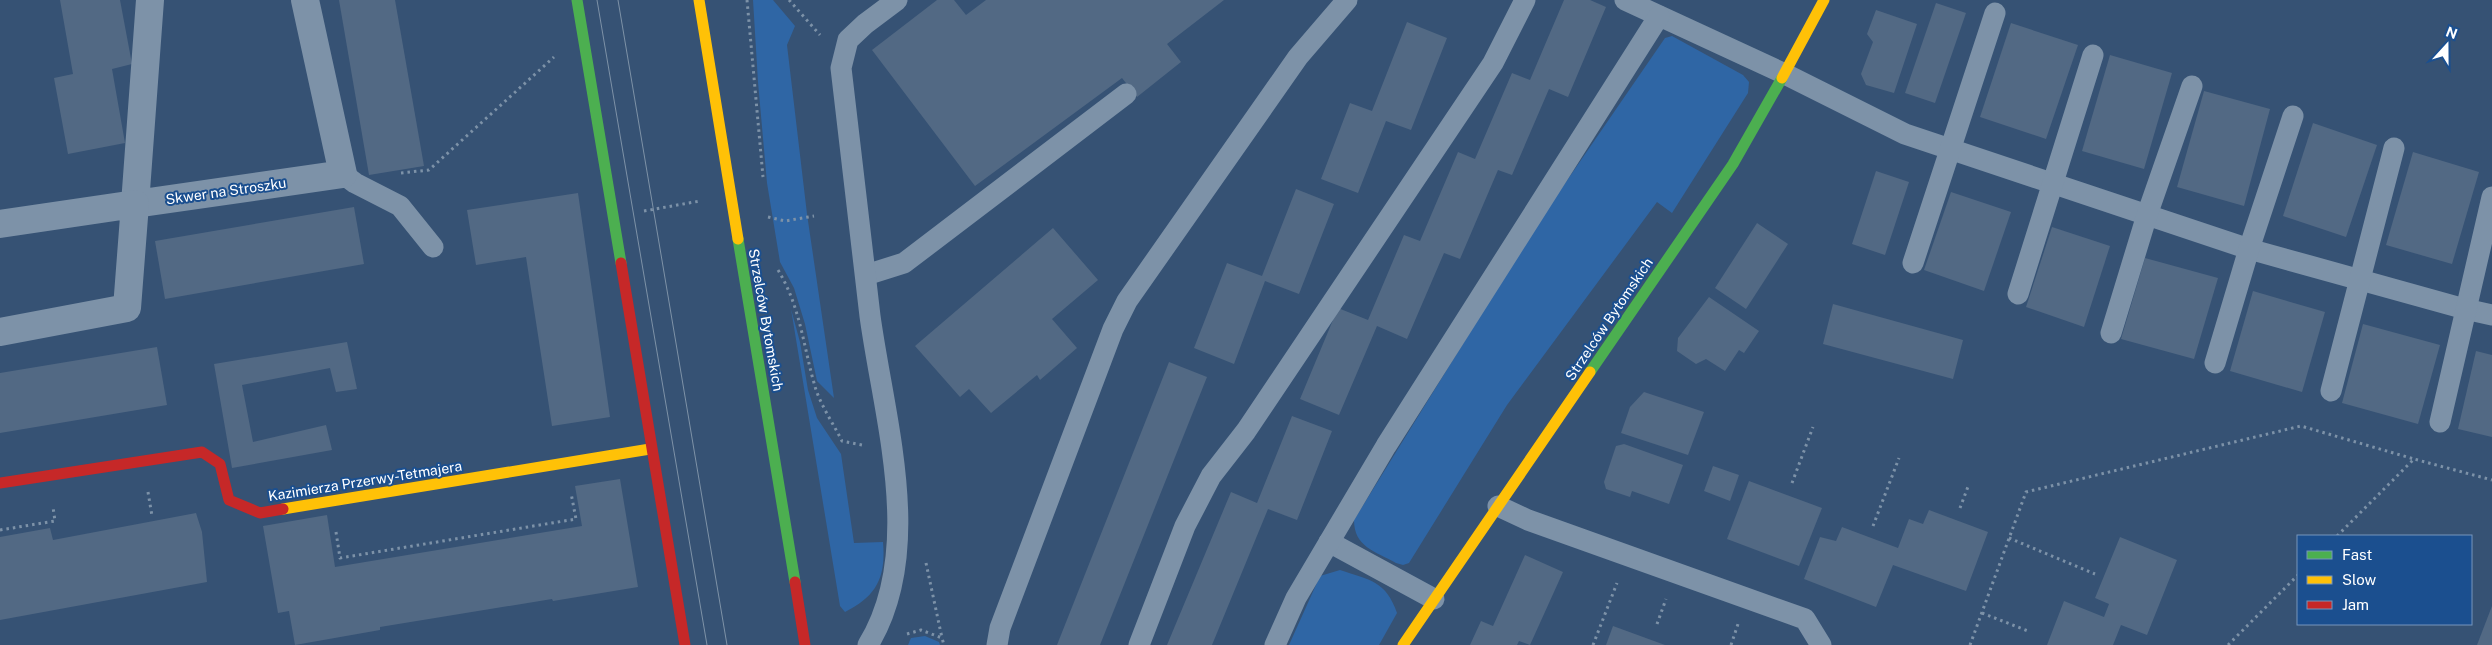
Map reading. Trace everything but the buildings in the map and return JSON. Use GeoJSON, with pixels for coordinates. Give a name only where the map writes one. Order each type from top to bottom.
{"type":"FeatureCollection","features":[{"type":"Feature","properties":{"kind":"main road"},"geometry":{"type":"LineString","coordinates":[[577,0],[684,645]]}},
{"type":"Feature","properties":{"kind":"main road","name":"Strzelców Bytomskich"},"geometry":{"type":"LineString","coordinates":[[699,0],[805,645]]}},
{"type":"Feature","properties":{"kind":"main road","name":"Strzelców Bytomskich"},"geometry":{"type":"LineString","coordinates":[[1403,645],[1733,164],[1785,74],[1824,0]]}},
{"type":"Feature","properties":{"kind":"main road","name":"Kazimierza Przerwy-Tetmajera"},"geometry":{"type":"LineString","coordinates":[[0,483],[202,452],[220,464],[229,500],[260,514],[650,449]]}},
{"type":"Feature","properties":{"kind":"street"},"geometry":{"type":"LineString","coordinates":[[0,332],[127,308],[150,0]]}},
{"type":"Feature","properties":{"kind":"street"},"geometry":{"type":"LineString","coordinates":[[305,0],[343,174]]}},
{"type":"Feature","properties":{"kind":"street","name":"Skwer na Stroszku"},"geometry":{"type":"LineString","coordinates":[[0,224],[343,174]]}},
{"type":"Feature","properties":{"kind":"lane"},"geometry":{"type":"LineString","coordinates":[[868,645],[876,632],[887,600],[896,561],[898,527],[896,479],[866,274],[841,68],[848,40],[865,24],[897,0]]}},
{"type":"Feature","properties":{"kind":"lane"},"geometry":{"type":"LineString","coordinates":[[997,645],[1000,628],[1113,329],[1127,301],[1298,57],[1347,0]]}},
{"type":"Feature","properties":{"kind":"lane"},"geometry":{"type":"LineString","coordinates":[[1140,645],[1185,526],[1211,476],[1246,431],[1493,63],[1525,0]]}},
{"type":"Feature","properties":{"kind":"lane"},"geometry":{"type":"LineString","coordinates":[[1625,0],[1785,74],[1905,134],[2249,249],[2465,310],[2492,315]]}},
{"type":"Feature","properties":{"kind":"lane"},"geometry":{"type":"LineString","coordinates":[[1913,263],[1995,12]]}},
{"type":"Feature","properties":{"kind":"lane"},"geometry":{"type":"LineString","coordinates":[[1275,645],[1296,598],[1386,446],[1659,16]]}},
{"type":"Feature","properties":{"kind":"lane"},"geometry":{"type":"LineString","coordinates":[[2018,294],[2093,55]]}},
{"type":"Feature","properties":{"kind":"lane"},"geometry":{"type":"LineString","coordinates":[[2110,333],[2147,215],[2192,86]]}},
{"type":"Feature","properties":{"kind":"lane"},"geometry":{"type":"LineString","coordinates":[[866,274],[904,263],[1126,94]]}},
{"type":"Feature","properties":{"kind":"lane"},"geometry":{"type":"LineString","coordinates":[[2215,363],[2249,249],[2293,116]]}},
{"type":"Feature","properties":{"kind":"lane"},"geometry":{"type":"LineString","coordinates":[[2331,391],[2394,148]]}},
{"type":"Feature","properties":{"kind":"lane"},"geometry":{"type":"LineString","coordinates":[[343,174],[355,184],[400,206],[433,247]]}},
{"type":"Feature","properties":{"kind":"lane"},"geometry":{"type":"LineString","coordinates":[[2440,422],[2492,197]]}},
{"type":"Feature","properties":{"kind":"lane"},"geometry":{"type":"LineString","coordinates":[[1498,506],[1528,520],[1805,619],[1820,645]]}},
{"type":"Feature","properties":{"kind":"lane"},"geometry":{"type":"LineString","coordinates":[[1329,542],[1434,599]]}},
{"type":"Feature","properties":{"kind":"path"},"geometry":{"type":"LineString","coordinates":[[748,0],[764,180]]}},
{"type":"Feature","properties":{"kind":"path"},"geometry":{"type":"LineString","coordinates":[[789,0],[802,17]]}},
{"type":"Feature","properties":{"kind":"path"},"geometry":{"type":"LineString","coordinates":[[429,170],[561,50]]}},
{"type":"Feature","properties":{"kind":"path"},"geometry":{"type":"LineString","coordinates":[[768,217],[785,221],[814,216]]}},
{"type":"Feature","properties":{"kind":"path"},"geometry":{"type":"LineString","coordinates":[[778,270],[790,289],[800,319],[814,384],[842,441],[870,446],[890,444]]}},
{"type":"Feature","properties":{"kind":"path"},"geometry":{"type":"LineString","coordinates":[[1970,645],[2026,492],[2301,426],[2492,480]]}},
{"type":"Feature","properties":{"kind":"path"},"geometry":{"type":"LineString","coordinates":[[1792,483],[1814,427]]}},
{"type":"Feature","properties":{"kind":"path"},"geometry":{"type":"LineString","coordinates":[[1873,526],[1899,458]]}},
{"type":"Feature","properties":{"kind":"path"},"geometry":{"type":"LineString","coordinates":[[2338,535],[2414,459]]}},
{"type":"Feature","properties":{"kind":"path"},"geometry":{"type":"LineString","coordinates":[[0,530],[55,521],[48,475]]}},
{"type":"Feature","properties":{"kind":"path"},"geometry":{"type":"LineString","coordinates":[[1960,508],[1969,484]]}},
{"type":"Feature","properties":{"kind":"path"},"geometry":{"type":"LineString","coordinates":[[336,530],[340,558],[576,519],[571,491]]}},
{"type":"Feature","properties":{"kind":"path"},"geometry":{"type":"LineString","coordinates":[[2009,538],[2095,574]]}},
{"type":"Feature","properties":{"kind":"path"},"geometry":{"type":"LineString","coordinates":[[1592,645],[1628,555]]}},
{"type":"Feature","properties":{"kind":"path"},"geometry":{"type":"LineString","coordinates":[[925,558],[944,645]]}},
{"type":"Feature","properties":{"kind":"path"},"geometry":{"type":"LineString","coordinates":[[2228,645],[2297,576]]}},
{"type":"Feature","properties":{"kind":"path"},"geometry":{"type":"LineString","coordinates":[[1982,613],[2028,631]]}},
{"type":"Feature","properties":{"kind":"path"},"geometry":{"type":"LineString","coordinates":[[904,639],[908,632],[921,630],[942,638]]}},
{"type":"Feature","properties":{"kind":"shaded area"},"geometry":{"type":"Polygon","coordinates":[[[753,0],[773,0],[795,26],[787,45],[807,214],[834,398],[817,381],[805,324],[794,288],[780,262],[767,183],[753,0]]]}},
{"type":"Feature","properties":{"kind":"shaded area"},"geometry":{"type":"Polygon","coordinates":[[[1672,36],[1743,75],[1749,82],[1748,93],[1672,213],[1657,202],[1507,405],[1409,563],[1403,565],[1396,563],[1373,551],[1358,536],[1354,520],[1537,224],[1665,38],[1672,36]]]}},
{"type":"Feature","properties":{"kind":"shaded area"},"geometry":{"type":"Polygon","coordinates":[[[791,309],[800,342],[808,390],[817,418],[841,454],[854,543],[883,542],[883,565],[877,584],[865,599],[845,612],[840,606],[791,309]]]}},
{"type":"Feature","properties":{"kind":"shaded area"},"geometry":{"type":"Polygon","coordinates":[[[1340,570],[1376,583],[1388,594],[1393,602],[1397,613],[1379,645],[1289,645],[1320,576],[1340,570]]]}},
{"type":"Feature","properties":{"kind":"shaded area"},"geometry":{"type":"Polygon","coordinates":[[[925,636],[939,642],[940,645],[908,645],[911,638],[925,636]]]}},
{"type":"Feature","properties":{"kind":"tram line"},"geometry":{"type":"LineString","coordinates":[[597,0],[707,645]]}},
{"type":"Feature","properties":{"kind":"tram line"},"geometry":{"type":"LineString","coordinates":[[618,0],[727,645]]}},
{"type":"Feature","properties":{"kind":"traffic: fast"},"geometry":{"type":"LineString","coordinates":[[577,0],[621,263]]}},
{"type":"Feature","properties":{"kind":"traffic: fast"},"geometry":{"type":"LineString","coordinates":[[1590,372],[1733,164],[1782,78]]}},
{"type":"Feature","properties":{"kind":"traffic: fast"},"geometry":{"type":"LineString","coordinates":[[738,239],[795,582]]}},
{"type":"Feature","properties":{"kind":"traffic: slow"},"geometry":{"type":"LineString","coordinates":[[699,0],[738,239]]}},
{"type":"Feature","properties":{"kind":"traffic: slow"},"geometry":{"type":"LineString","coordinates":[[1782,78],[1824,0]]}},
{"type":"Feature","properties":{"kind":"traffic: slow"},"geometry":{"type":"LineString","coordinates":[[1403,645],[1590,372]]}},
{"type":"Feature","properties":{"kind":"traffic: slow"},"geometry":{"type":"LineString","coordinates":[[283,509],[650,449]]}},
{"type":"Feature","properties":{"kind":"traffic: jam"},"geometry":{"type":"LineString","coordinates":[[621,263],[685,645]]}},
{"type":"Feature","properties":{"kind":"traffic: jam"},"geometry":{"type":"LineString","coordinates":[[0,483],[202,452],[220,464],[229,500],[260,513],[283,509]]}},
{"type":"Feature","properties":{"kind":"traffic: jam"},"geometry":{"type":"LineString","coordinates":[[795,582],[805,645]]}}]}
